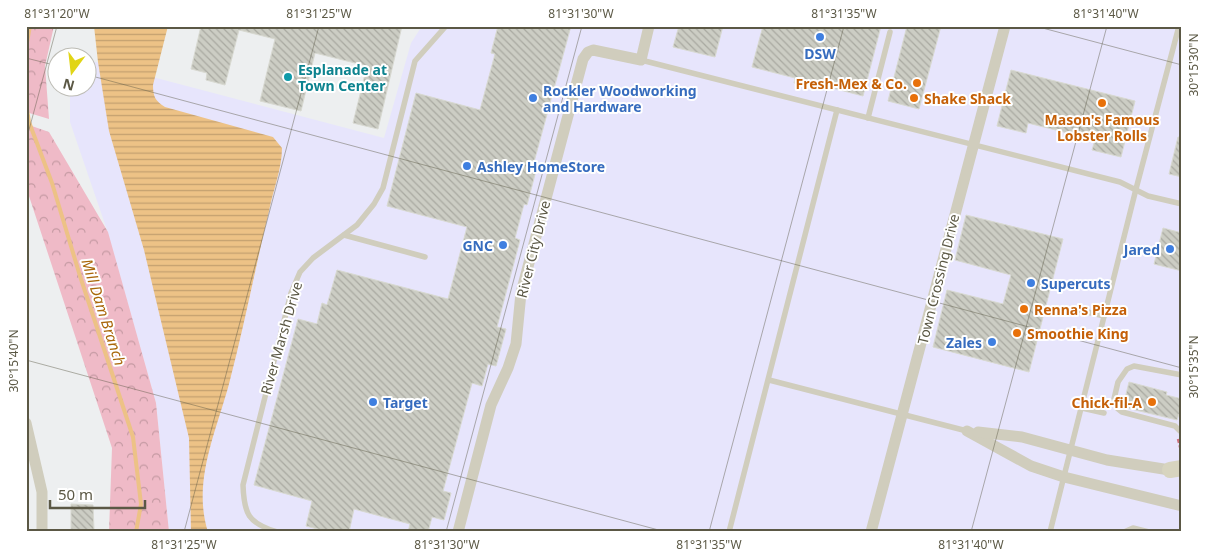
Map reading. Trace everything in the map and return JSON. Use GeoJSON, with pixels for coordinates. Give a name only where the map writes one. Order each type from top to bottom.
{"type":"FeatureCollection","features":[{"type":"Feature","properties":{"kind":"street"},"geometry":{"type":"LineString","coordinates":[[640,60],[649,26]]}},
{"type":"Feature","properties":{"kind":"street","name":"Town Crossing Drive"},"geometry":{"type":"LineString","coordinates":[[871,532],[1005,26]]}},
{"type":"Feature","properties":{"kind":"street","name":"River City Drive"},"geometry":{"type":"LineString","coordinates":[[458,532],[491,405],[508,368],[516,344],[520,293],[583,59],[588,52],[593,50],[640,60]]}},
{"type":"Feature","properties":{"kind":"street"},"geometry":{"type":"LineString","coordinates":[[26,423],[42,492],[42,532]]}},
{"type":"Feature","properties":{"kind":"street"},"geometry":{"type":"LineString","coordinates":[[967,431],[1022,437],[1107,460],[1178,470]]}},
{"type":"Feature","properties":{"kind":"street"},"geometry":{"type":"LineString","coordinates":[[967,431],[1031,466],[1064,477],[1182,506]]}},
{"type":"Feature","properties":{"kind":"lane","name":"River Marsh Drive"},"geometry":{"type":"LineString","coordinates":[[277,532],[254,523],[244,504],[243,485],[291,293],[300,272],[313,258],[356,225],[374,204],[383,188],[415,61],[446,26]]}},
{"type":"Feature","properties":{"kind":"lane"},"geometry":{"type":"LineString","coordinates":[[1050,532],[1179,26]]}},
{"type":"Feature","properties":{"kind":"lane"},"geometry":{"type":"LineString","coordinates":[[868,118],[890,32]]}},
{"type":"Feature","properties":{"kind":"lane"},"geometry":{"type":"LineString","coordinates":[[640,60],[1120,182],[1148,196],[1182,204]]}},
{"type":"Feature","properties":{"kind":"lane"},"geometry":{"type":"LineString","coordinates":[[729,532],[837,110]]}},
{"type":"Feature","properties":{"kind":"lane"},"geometry":{"type":"LineString","coordinates":[[344,235],[425,257]]}},
{"type":"Feature","properties":{"kind":"lane"},"geometry":{"type":"LineString","coordinates":[[1075,309],[1104,316]]}},
{"type":"Feature","properties":{"kind":"lane"},"geometry":{"type":"LineString","coordinates":[[1180,431],[1175,426],[1122,412],[1115,404],[1114,399],[1121,375],[1134,366],[1182,374]]}},
{"type":"Feature","properties":{"kind":"lane"},"geometry":{"type":"LineString","coordinates":[[768,380],[903,413],[967,431]]}},
{"type":"Feature","properties":{"kind":"lane"},"geometry":{"type":"LineString","coordinates":[[1082,408],[1104,413]]}},
{"type":"Feature","properties":{"kind":"lane"},"geometry":{"type":"LineString","coordinates":[[1124,532],[1133,528],[1149,532]]}},
{"type":"Feature","properties":{"kind":"path"},"geometry":{"type":"LineString","coordinates":[[1180,431],[1178,439],[1182,455]]}},
{"type":"Feature","properties":{"kind":"shaded area"},"geometry":{"type":"Polygon","coordinates":[[[94,26],[168,26],[153,85],[154,95],[159,103],[165,107],[273,137],[282,148],[279,172],[234,363],[212,439],[204,476],[204,513],[208,532],[191,532],[189,438],[144,250],[109,131],[98,62],[98,48],[96,48],[94,26]]]}},
{"type":"Feature","properties":{"kind":"shaded area"},"geometry":{"type":"Polygon","coordinates":[[[422,26],[1182,26],[1182,532],[169,532],[156,403],[108,233],[70,122],[70,98],[98,98],[98,63],[384,138],[411,43],[422,26]]]}},
{"type":"Feature","properties":{"kind":"green space"},"geometry":{"type":"Polygon","coordinates":[[[26,26],[54,26],[45,66],[49,119],[26,112],[26,26]]]}},
{"type":"Feature","properties":{"kind":"green space"},"geometry":{"type":"Polygon","coordinates":[[[26,124],[49,132],[108,232],[156,403],[169,532],[109,532],[112,448],[26,187],[26,124]]]}},
{"type":"Feature","properties":{"kind":"building","name":"Esplanade at Town Center"},"geometry":{"type":"Polygon","coordinates":[[[201,26],[402,26],[378,129],[353,123],[367,66],[315,53],[301,111],[260,101],[275,39],[239,30],[225,85],[206,80],[207,73],[191,69],[201,26]]]}},
{"type":"Feature","properties":{"kind":"building"},"geometry":{"type":"Polygon","coordinates":[[[498,26],[571,26],[534,162],[538,163],[527,205],[524,204],[515,238],[520,240],[497,327],[506,329],[496,366],[488,364],[482,386],[472,383],[443,491],[451,493],[444,520],[432,517],[428,532],[408,532],[410,524],[354,509],[349,532],[329,532],[306,526],[312,501],[254,485],[298,319],[317,324],[322,303],[327,305],[337,270],[448,299],[467,227],[387,206],[416,93],[480,110],[495,54],[491,53],[498,26]]]}},
{"type":"Feature","properties":{"kind":"building"},"geometry":{"type":"Polygon","coordinates":[[[679,26],[723,26],[715,57],[673,47],[679,26]]]}},
{"type":"Feature","properties":{"kind":"building"},"geometry":{"type":"Polygon","coordinates":[[[763,26],[881,26],[863,96],[821,85],[820,89],[794,83],[795,78],[752,67],[763,26]]]}},
{"type":"Feature","properties":{"kind":"building"},"geometry":{"type":"Polygon","coordinates":[[[907,26],[941,26],[919,109],[888,101],[907,26]]]}},
{"type":"Feature","properties":{"kind":"building"},"geometry":{"type":"Polygon","coordinates":[[[1011,70],[1135,101],[1121,157],[1092,150],[1095,140],[1028,123],[1026,133],[997,126],[1011,70]]]}},
{"type":"Feature","properties":{"kind":"building"},"geometry":{"type":"Polygon","coordinates":[[[1178,137],[1182,137],[1182,177],[1169,174],[1178,137]]]}},
{"type":"Feature","properties":{"kind":"building"},"geometry":{"type":"Polygon","coordinates":[[[966,215],[1063,239],[1029,372],[933,347],[947,290],[1003,304],[1011,275],[955,260],[966,215]]]}},
{"type":"Feature","properties":{"kind":"building","name":"Jared"},"geometry":{"type":"Polygon","coordinates":[[[1163,228],[1182,233],[1182,271],[1154,264],[1163,228]]]}},
{"type":"Feature","properties":{"kind":"building","name":"Chick-fil-A"},"geometry":{"type":"Polygon","coordinates":[[[1129,382],[1167,392],[1166,395],[1182,399],[1182,414],[1179,414],[1177,420],[1123,407],[1129,382]]]}},
{"type":"Feature","properties":{"kind":"building"},"geometry":{"type":"Polygon","coordinates":[[[71,504],[93,505],[94,530],[71,532],[71,504]]]}},
{"type":"Feature","properties":{"kind":"waterway","name":"Mill Dam Branch"},"geometry":{"type":"LineString","coordinates":[[26,48],[30,26]]}},
{"type":"Feature","properties":{"kind":"waterway","name":"Mill Dam Branch"},"geometry":{"type":"LineString","coordinates":[[26,103],[29,122],[52,183],[80,276],[133,437],[141,504],[136,532]]}},
{"type":"Feature","properties":{"kind":"place","name":"DSW"},"geometry":{"type":"Point","coordinates":[820,37]}},
{"type":"Feature","properties":{"kind":"place","name":"Esplanade at Town Center"},"geometry":{"type":"Point","coordinates":[288,77]}},
{"type":"Feature","properties":{"kind":"place","name":"Fresh-Mex & Co."},"geometry":{"type":"Point","coordinates":[917,83]}},
{"type":"Feature","properties":{"kind":"place","name":"Rockler Woodworking and Hardware"},"geometry":{"type":"Point","coordinates":[533,98]}},
{"type":"Feature","properties":{"kind":"place","name":"Shake Shack"},"geometry":{"type":"Point","coordinates":[914,98]}},
{"type":"Feature","properties":{"kind":"place","name":"Mason's Famous Lobster Rolls"},"geometry":{"type":"Point","coordinates":[1102,103]}},
{"type":"Feature","properties":{"kind":"place","name":"Ashley HomeStore"},"geometry":{"type":"Point","coordinates":[467,166]}},
{"type":"Feature","properties":{"kind":"place","name":"GNC"},"geometry":{"type":"Point","coordinates":[503,245]}},
{"type":"Feature","properties":{"kind":"place","name":"Jared"},"geometry":{"type":"Point","coordinates":[1170,249]}},
{"type":"Feature","properties":{"kind":"place","name":"Supercuts"},"geometry":{"type":"Point","coordinates":[1031,283]}},
{"type":"Feature","properties":{"kind":"place","name":"Renna's Pizza"},"geometry":{"type":"Point","coordinates":[1024,309]}},
{"type":"Feature","properties":{"kind":"place","name":"Smoothie King"},"geometry":{"type":"Point","coordinates":[1017,333]}},
{"type":"Feature","properties":{"kind":"place","name":"Zales"},"geometry":{"type":"Point","coordinates":[992,342]}},
{"type":"Feature","properties":{"kind":"place","name":"Target"},"geometry":{"type":"Point","coordinates":[373,402]}},
{"type":"Feature","properties":{"kind":"place","name":"Chick-fil-A"},"geometry":{"type":"Point","coordinates":[1152,402]}}]}
